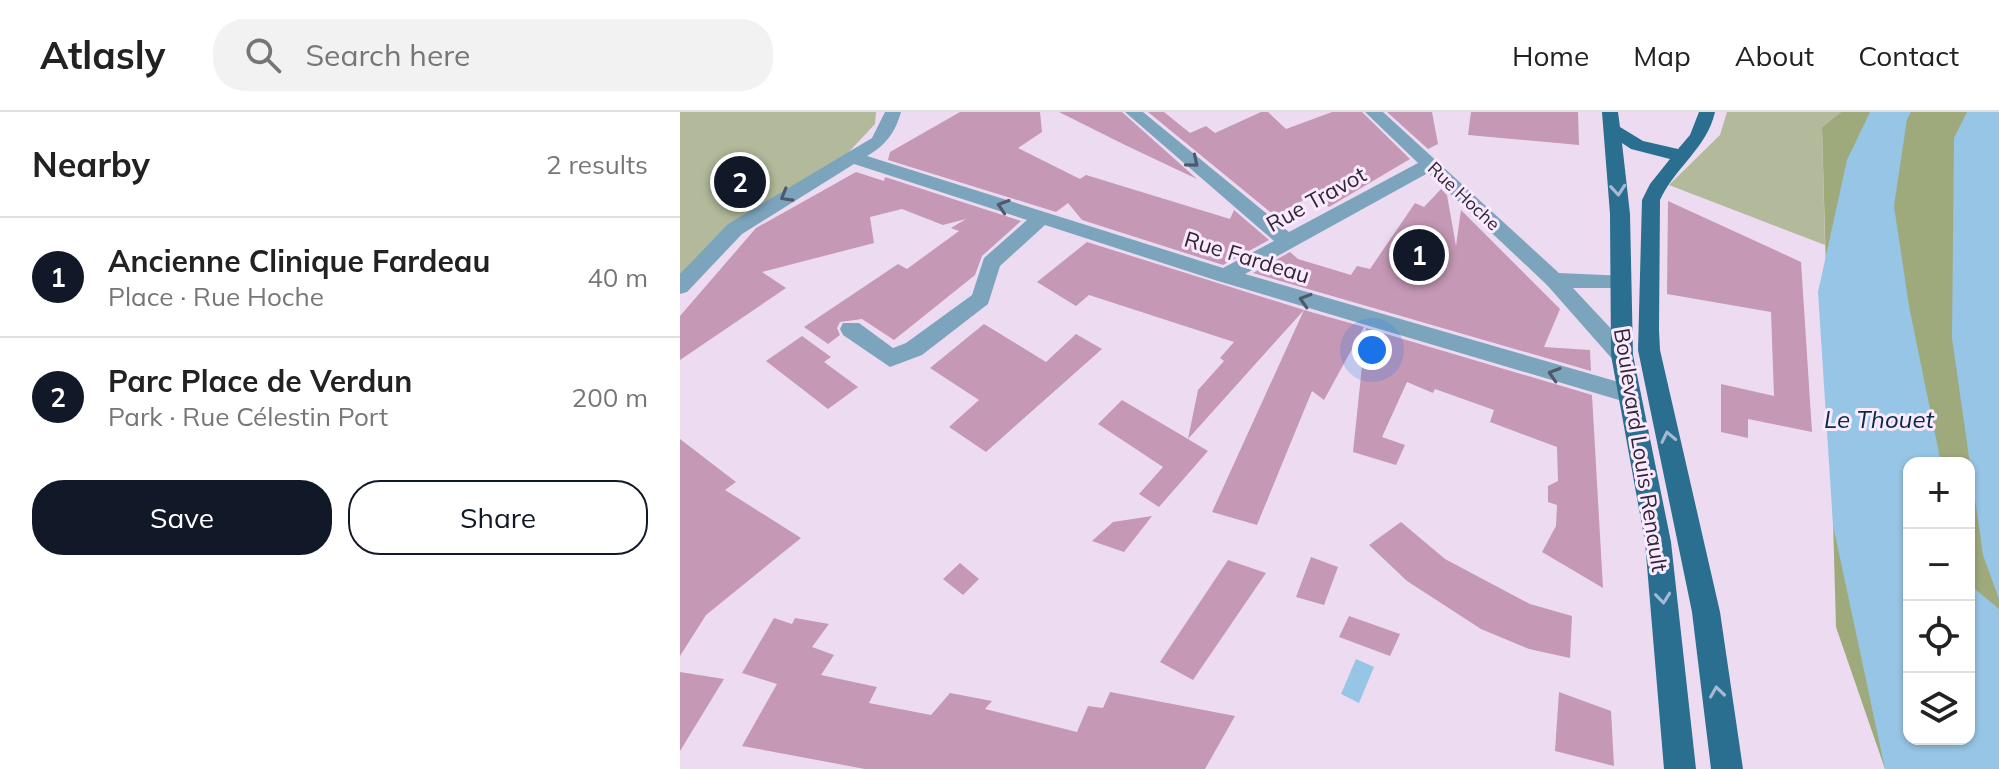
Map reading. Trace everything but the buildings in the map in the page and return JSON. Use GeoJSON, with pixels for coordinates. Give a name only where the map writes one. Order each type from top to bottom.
{"type":"FeatureCollection","features":[{"type":"Feature","properties":{"kind":"main road","name":"Boulevard Louis Renault"},"geometry":{"type":"LineString","coordinates":[[1707,112],[1701,132],[1656,184],[1651,200],[1649,350],[1706,612],[1727,769]]}},
{"type":"Feature","properties":{"kind":"main road","name":"Boulevard Louis Renault"},"geometry":{"type":"LineString","coordinates":[[1611,121],[1637,145],[1682,156]]}},
{"type":"Feature","properties":{"kind":"main road","name":"Boulevard Louis Renault"},"geometry":{"type":"LineString","coordinates":[[1611,121],[1620,214],[1622,355],[1658,542],[1680,769]]}},
{"type":"Feature","properties":{"kind":"street"},"geometry":{"type":"LineString","coordinates":[[680,287],[735,229],[878,142],[893,112]]}},
{"type":"Feature","properties":{"kind":"street"},"geometry":{"type":"LineString","coordinates":[[1133,112],[1288,242]]}},
{"type":"Feature","properties":{"kind":"street","name":"Rue Hoche"},"geometry":{"type":"LineString","coordinates":[[1373,112],[1554,280],[1622,355]]}},
{"type":"Feature","properties":{"kind":"street","name":"Rue Fardeau"},"geometry":{"type":"LineString","coordinates":[[854,158],[1225,276],[1599,388],[1629,394]]}},
{"type":"Feature","properties":{"kind":"street","name":"Rue Travot"},"geometry":{"type":"LineString","coordinates":[[1225,276],[1430,164]]}},
{"type":"Feature","properties":{"kind":"street"},"geometry":{"type":"LineString","coordinates":[[851,329],[890,358],[914,349],[981,299],[991,263],[1041,218]]}},
{"type":"Feature","properties":{"kind":"street"},"geometry":{"type":"LineString","coordinates":[[1554,280],[1620,281]]}},
{"type":"Feature","properties":{"kind":"green space"},"geometry":{"type":"Polygon","coordinates":[[[680,112],[876,112],[875,124],[847,154],[680,280],[680,112]]]}},
{"type":"Feature","properties":{"kind":"green space"},"geometry":{"type":"Polygon","coordinates":[[[1727,112],[1841,112],[1822,127],[1825,245],[1669,185],[1720,135],[1727,112]]]}},
{"type":"Feature","properties":{"kind":"green space"},"geometry":{"type":"Polygon","coordinates":[[[1841,112],[1999,112],[1999,769],[1885,769],[1836,627],[1822,127],[1841,112]]]}},
{"type":"Feature","properties":{"kind":"water","name":"Le Thouet"},"geometry":{"type":"Polygon","coordinates":[[[1870,112],[1911,112],[1907,119],[1894,206],[1909,306],[1940,457],[1903,457],[1903,745],[1975,745],[1975,589],[1999,609],[1999,769],[1885,769],[1833,525],[1818,292],[1847,160],[1870,112]]]}},
{"type":"Feature","properties":{"kind":"water","name":"Le Thouet"},"geometry":{"type":"Polygon","coordinates":[[[1967,112],[1999,112],[1999,599],[1983,555],[1975,499],[1975,457],[1969,457],[1952,338],[1954,138],[1967,112]]]}},
{"type":"Feature","properties":{"kind":"water"},"geometry":{"type":"Polygon","coordinates":[[[1356,659],[1374,667],[1359,703],[1341,694],[1356,659]]]}},
{"type":"Feature","properties":{"kind":"place","name":"Parc Place de Verdun"},"geometry":{"type":"Point","coordinates":[740,182]}},
{"type":"Feature","properties":{"kind":"place","name":"Ancienne Clinique Fardeau"},"geometry":{"type":"Point","coordinates":[1419,255]}}]}
